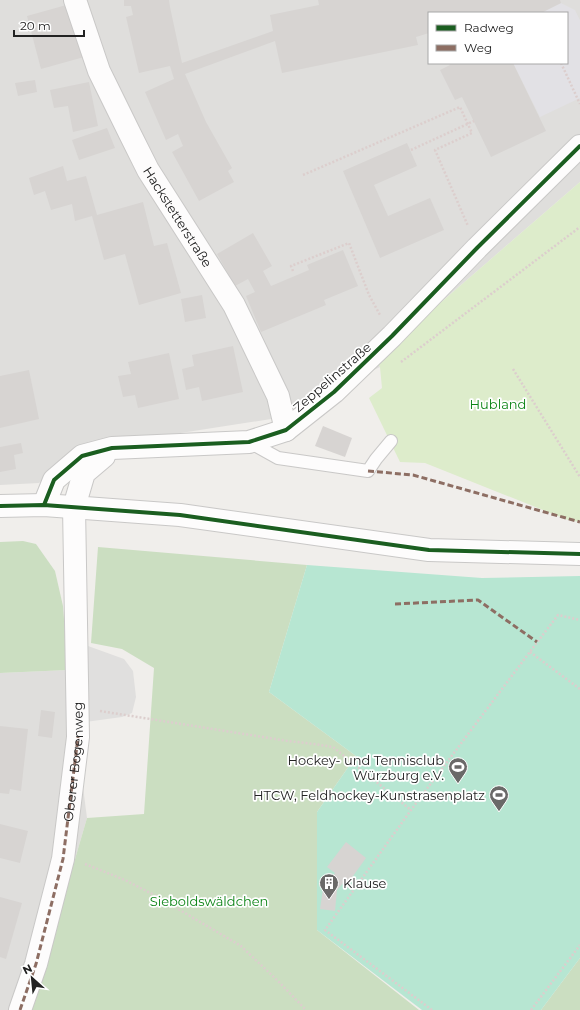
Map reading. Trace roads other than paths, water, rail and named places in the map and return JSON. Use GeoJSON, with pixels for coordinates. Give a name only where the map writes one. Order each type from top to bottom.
{"type":"FeatureCollection","features":[{"type":"Feature","properties":{"kind":"street","name":"Hackstetterstraße"},"geometry":{"type":"LineString","coordinates":[[75,0],[99,71],[148,170],[234,305],[278,396],[286,430]]}},
{"type":"Feature","properties":{"kind":"street","name":"Zeppelinstraße"},"geometry":{"type":"LineString","coordinates":[[44,505],[54,480],[82,456],[112,448],[249,442],[286,430],[334,392],[392,336],[580,146]]}},
{"type":"Feature","properties":{"kind":"street"},"geometry":{"type":"LineString","coordinates":[[74,508],[84,474],[112,448]]}},
{"type":"Feature","properties":{"kind":"street"},"geometry":{"type":"LineString","coordinates":[[0,506],[44,505],[180,515],[429,550],[580,554]]}},
{"type":"Feature","properties":{"kind":"street","name":"Oberer Bogenweg"},"geometry":{"type":"LineString","coordinates":[[20,1010],[36,964],[63,859],[78,737],[74,508]]}},
{"type":"Feature","properties":{"kind":"lane"},"geometry":{"type":"LineString","coordinates":[[249,442],[278,458],[368,471],[391,441]]}},
{"type":"Feature","properties":{"kind":"place","name":"Hockey- und Tennisclub Würzburg e.V."},"geometry":{"type":"Point","coordinates":[458,784]}},
{"type":"Feature","properties":{"kind":"place","name":"HTCW, Feldhockey-Kunstrasenplatz"},"geometry":{"type":"Point","coordinates":[499,812]}},
{"type":"Feature","properties":{"kind":"place","name":"Klause"},"geometry":{"type":"Point","coordinates":[329,900]}},
{"type":"Feature","properties":{"kind":"park label","name":"Hubland"},"geometry":{"type":"Point","coordinates":[498,404]}},
{"type":"Feature","properties":{"kind":"park label","name":"Sieboldswäldchen"},"geometry":{"type":"Point","coordinates":[209,901]}}]}
